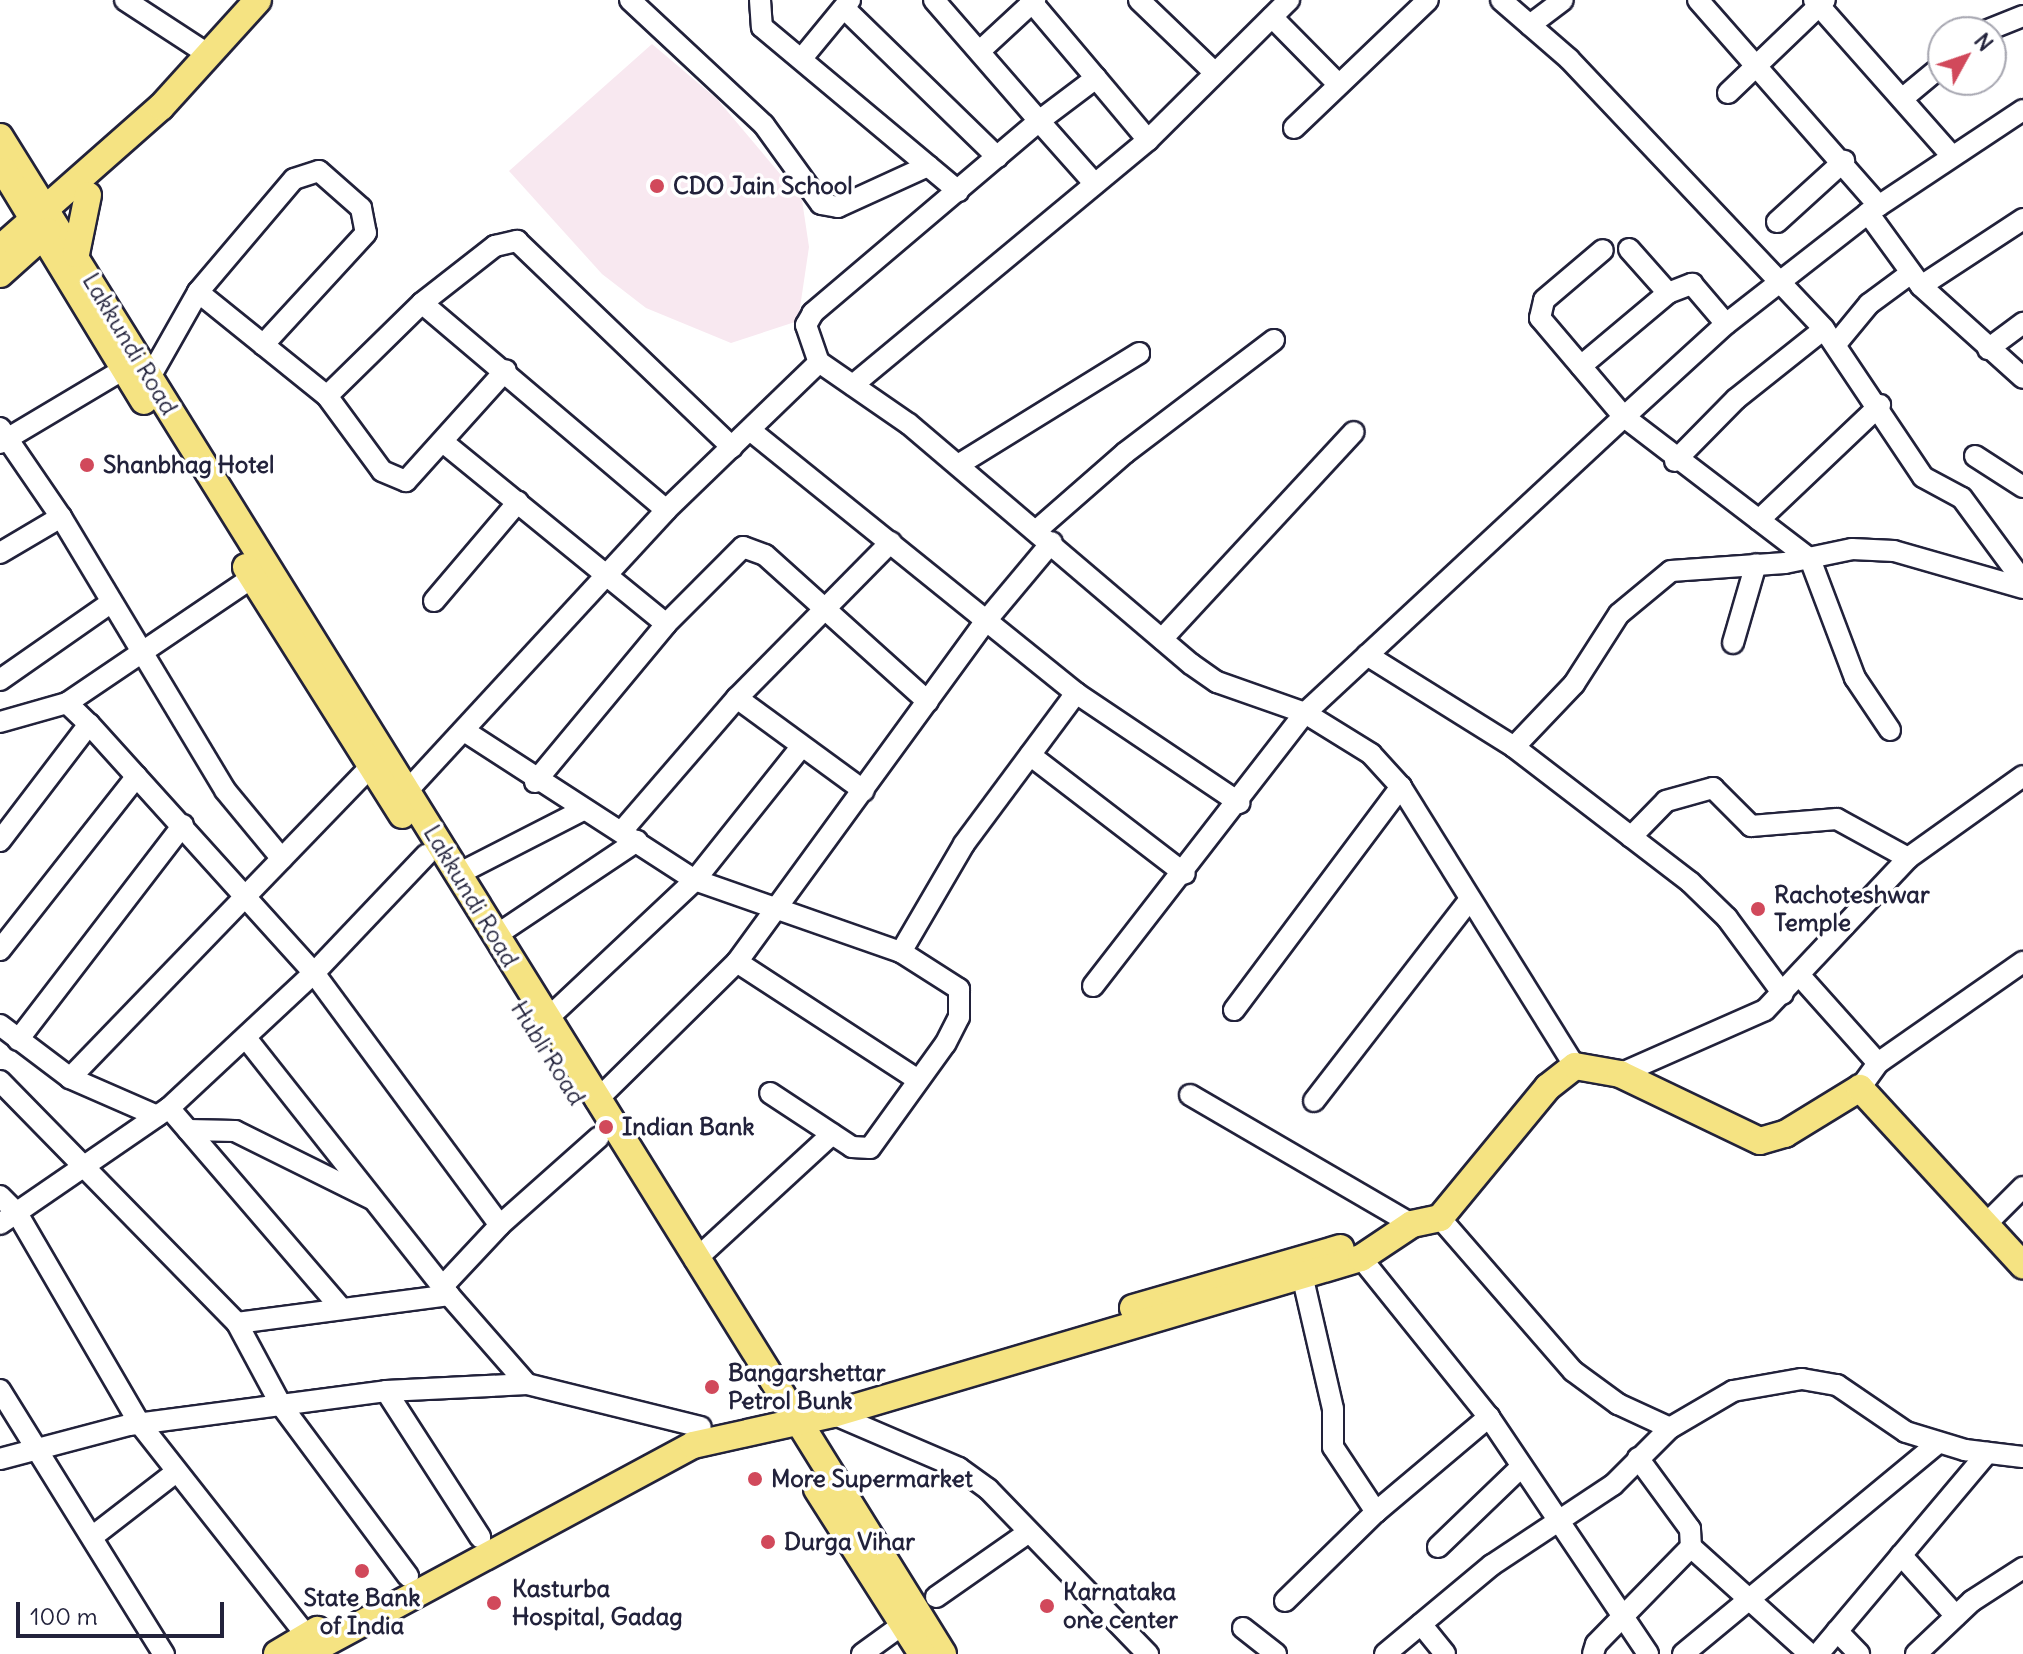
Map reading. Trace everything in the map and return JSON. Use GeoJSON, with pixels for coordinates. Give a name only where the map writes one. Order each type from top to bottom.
{"type":"FeatureCollection","features":[{"type":"Feature","properties":{"kind":"main road"},"geometry":{"type":"LineString","coordinates":[[4,258],[82,188],[258,0]]}},
{"type":"Feature","properties":{"kind":"main road"},"geometry":{"type":"LineString","coordinates":[[0,137],[11,171],[12,225],[4,258]]}},
{"type":"Feature","properties":{"kind":"main road"},"geometry":{"type":"LineString","coordinates":[[11,171],[53,186],[82,188]]}},
{"type":"Feature","properties":{"kind":"main road","name":"Hubli Road"},"geometry":{"type":"LineString","coordinates":[[11,171],[70,263],[124,369],[599,1137],[782,1417],[902,1625],[922,1654]]}},
{"type":"Feature","properties":{"kind":"main road"},"geometry":{"type":"LineString","coordinates":[[4,258],[70,263],[82,188]]}},
{"type":"Feature","properties":{"kind":"main road","name":"Lakkundi Road"},"geometry":{"type":"LineString","coordinates":[[70,263],[150,377],[407,791],[695,1260],[782,1417],[943,1654]]}},
{"type":"Feature","properties":{"kind":"main road"},"geometry":{"type":"LineString","coordinates":[[306,1645],[408,1576],[701,1427],[833,1414],[1285,1278],[1357,1243],[1368,1251],[1412,1224],[1440,1218],[1548,1087],[1575,1066],[1620,1074],[1760,1141],[1785,1134],[1860,1088],[2023,1265]]}},
{"type":"Feature","properties":{"kind":"main road"},"geometry":{"type":"LineString","coordinates":[[277,1654],[306,1645],[693,1445],[782,1417],[1285,1278]]}},
{"type":"Feature","properties":{"kind":"street"},"geometry":{"type":"LineString","coordinates":[[125,0],[209,55]]}},
{"type":"Feature","properties":{"kind":"street"},"geometry":{"type":"LineString","coordinates":[[630,0],[655,6],[764,125],[821,204],[838,207],[928,166]]}},
{"type":"Feature","properties":{"kind":"street"},"geometry":{"type":"LineString","coordinates":[[760,0],[759,24],[803,57],[958,191]]}},
{"type":"Feature","properties":{"kind":"street"},"geometry":{"type":"LineString","coordinates":[[934,0],[981,50],[1095,184]]}},
{"type":"Feature","properties":{"kind":"street"},"geometry":{"type":"LineString","coordinates":[[853,385],[1148,140],[1289,0]]}},
{"type":"Feature","properties":{"kind":"street"},"geometry":{"type":"LineString","coordinates":[[1294,128],[1428,0]]}},
{"type":"Feature","properties":{"kind":"street"},"geometry":{"type":"LineString","coordinates":[[1501,0],[1719,213],[1777,284],[1830,337],[1880,405],[1923,477],[1962,498],[2023,581]]}},
{"type":"Feature","properties":{"kind":"street"},"geometry":{"type":"LineString","coordinates":[[1530,25],[1563,0]]}},
{"type":"Feature","properties":{"kind":"street"},"geometry":{"type":"LineString","coordinates":[[1698,0],[1844,161],[1916,279],[1988,349],[2023,378]]}},
{"type":"Feature","properties":{"kind":"street"},"geometry":{"type":"LineString","coordinates":[[981,50],[1032,1],[1148,140]]}},
{"type":"Feature","properties":{"kind":"street"},"geometry":{"type":"LineString","coordinates":[[1141,1],[1215,73]]}},
{"type":"Feature","properties":{"kind":"street"},"geometry":{"type":"LineString","coordinates":[[1728,93],[1819,2],[1951,155]]}},
{"type":"Feature","properties":{"kind":"street"},"geometry":{"type":"LineString","coordinates":[[803,57],[847,4],[997,157]]}},
{"type":"Feature","properties":{"kind":"street"},"geometry":{"type":"LineString","coordinates":[[1272,17],[1339,85]]}},
{"type":"Feature","properties":{"kind":"street"},"geometry":{"type":"LineString","coordinates":[[1096,78],[1039,121],[813,313],[806,325],[819,362],[958,465],[1217,682],[1305,713],[1371,754],[1401,787],[1575,1066]]}},
{"type":"Feature","properties":{"kind":"street"},"geometry":{"type":"LineString","coordinates":[[1902,99],[1927,78]]}},
{"type":"Feature","properties":{"kind":"street"},"geometry":{"type":"LineString","coordinates":[[1093,986],[1185,874],[1305,713],[1726,324],[1874,210],[1951,155],[2023,110]]}},
{"type":"Feature","properties":{"kind":"street"},"geometry":{"type":"LineString","coordinates":[[1777,222],[1844,161]]}},
{"type":"Feature","properties":{"kind":"street"},"geometry":{"type":"LineString","coordinates":[[150,377],[198,292],[294,179],[319,171],[361,208],[366,233],[263,345]]}},
{"type":"Feature","properties":{"kind":"street"},"geometry":{"type":"LineString","coordinates":[[1675,461],[1736,399],[1830,337],[1869,304],[2023,219]]}},
{"type":"Feature","properties":{"kind":"street"},"geometry":{"type":"LineString","coordinates":[[327,396],[422,303],[495,246],[517,241],[732,447]]}},
{"type":"Feature","properties":{"kind":"street"},"geometry":{"type":"LineString","coordinates":[[1629,249],[1668,293]]}},
{"type":"Feature","properties":{"kind":"street"},"geometry":{"type":"LineString","coordinates":[[1603,250],[1539,309],[1547,329],[1624,417],[1675,461],[1810,559],[1855,678],[1890,730]]}},
{"type":"Feature","properties":{"kind":"street"},"geometry":{"type":"LineString","coordinates":[[1581,366],[1668,293],[1692,284],[1726,324]]}},
{"type":"Feature","properties":{"kind":"street"},"geometry":{"type":"LineString","coordinates":[[198,292],[327,396],[394,481],[406,481],[506,370]]}},
{"type":"Feature","properties":{"kind":"street"},"geometry":{"type":"LineString","coordinates":[[422,303],[506,370],[666,510]]}},
{"type":"Feature","properties":{"kind":"street"},"geometry":{"type":"LineString","coordinates":[[1988,349],[2023,323]]}},
{"type":"Feature","properties":{"kind":"street"},"geometry":{"type":"LineString","coordinates":[[596,1101],[737,962],[864,791],[1044,536],[1125,453],[1274,340]]}},
{"type":"Feature","properties":{"kind":"street"},"geometry":{"type":"LineString","coordinates":[[958,465],[1139,353]]}},
{"type":"Feature","properties":{"kind":"street"},"geometry":{"type":"LineString","coordinates":[[407,791],[466,732],[666,510],[819,362]]}},
{"type":"Feature","properties":{"kind":"street"},"geometry":{"type":"LineString","coordinates":[[124,369],[2,436],[61,517],[109,604],[225,790],[282,859]]}},
{"type":"Feature","properties":{"kind":"street"},"geometry":{"type":"LineString","coordinates":[[1759,520],[1880,405]]}},
{"type":"Feature","properties":{"kind":"street"},"geometry":{"type":"LineString","coordinates":[[750,430],[1076,693],[1240,803]]}},
{"type":"Feature","properties":{"kind":"street"},"geometry":{"type":"LineString","coordinates":[[1162,639],[1354,432]]}},
{"type":"Feature","properties":{"kind":"street"},"geometry":{"type":"LineString","coordinates":[[443,442],[666,624]]}},
{"type":"Feature","properties":{"kind":"street"},"geometry":{"type":"LineString","coordinates":[[1975,456],[2023,487]]}},
{"type":"Feature","properties":{"kind":"street"},"geometry":{"type":"LineString","coordinates":[[434,601],[518,502]]}},
{"type":"Feature","properties":{"kind":"street"},"geometry":{"type":"LineString","coordinates":[[0,553],[61,517]]}},
{"type":"Feature","properties":{"kind":"street"},"geometry":{"type":"LineString","coordinates":[[495,936],[630,836],[737,698],[823,607],[891,542]]}},
{"type":"Feature","properties":{"kind":"street"},"geometry":{"type":"LineString","coordinates":[[535,782],[666,624],[743,547],[765,555],[928,702]]}},
{"type":"Feature","properties":{"kind":"street"},"geometry":{"type":"LineString","coordinates":[[1514,747],[1574,684],[1619,614],[1660,580],[1693,566],[1810,559],[1852,549],[1894,551],[2023,588]]}},
{"type":"Feature","properties":{"kind":"street"},"geometry":{"type":"LineString","coordinates":[[1733,643],[1756,564]]}},
{"type":"Feature","properties":{"kind":"street"},"geometry":{"type":"LineString","coordinates":[[0,722],[67,703],[253,577]]}},
{"type":"Feature","properties":{"kind":"street"},"geometry":{"type":"LineString","coordinates":[[0,680],[109,604]]}},
{"type":"Feature","properties":{"kind":"street"},"geometry":{"type":"LineString","coordinates":[[1367,655],[1514,747],[1708,898],[1783,994]]}},
{"type":"Feature","properties":{"kind":"street"},"geometry":{"type":"LineString","coordinates":[[901,952],[964,844],[1076,693]]}},
{"type":"Feature","properties":{"kind":"street"},"geometry":{"type":"LineString","coordinates":[[737,698],[864,791]]}},
{"type":"Feature","properties":{"kind":"street"},"geometry":{"type":"LineString","coordinates":[[67,703],[248,896],[314,973],[500,1225]]}},
{"type":"Feature","properties":{"kind":"street"},"geometry":{"type":"LineString","coordinates":[[0,841],[89,724]]}},
{"type":"Feature","properties":{"kind":"street"},"geometry":{"type":"LineString","coordinates":[[466,732],[535,782],[581,811],[630,836],[695,880],[901,952],[950,978],[963,1003],[945,1044],[870,1148],[852,1147],[770,1093]]}},
{"type":"Feature","properties":{"kind":"street"},"geometry":{"type":"LineString","coordinates":[[546,1020],[695,880],[802,746]]}},
{"type":"Feature","properties":{"kind":"street"},"geometry":{"type":"LineString","coordinates":[[1030,755],[1185,874]]}},
{"type":"Feature","properties":{"kind":"street"},"geometry":{"type":"LineString","coordinates":[[70,1078],[370,767]]}},
{"type":"Feature","properties":{"kind":"street"},"geometry":{"type":"LineString","coordinates":[[0,950],[137,776]]}},
{"type":"Feature","properties":{"kind":"street"},"geometry":{"type":"LineString","coordinates":[[1620,1074],[1734,1026],[1783,994],[1908,858],[2023,776]]}},
{"type":"Feature","properties":{"kind":"street"},"geometry":{"type":"LineString","coordinates":[[1234,1010],[1401,787]]}},
{"type":"Feature","properties":{"kind":"street"},"geometry":{"type":"LineString","coordinates":[[1631,837],[1666,801],[1713,788],[1751,826],[1837,819],[1908,858]]}},
{"type":"Feature","properties":{"kind":"street"},"geometry":{"type":"LineString","coordinates":[[458,874],[581,811]]}},
{"type":"Feature","properties":{"kind":"street"},"geometry":{"type":"LineString","coordinates":[[18,1040],[183,825]]}},
{"type":"Feature","properties":{"kind":"street"},"geometry":{"type":"LineString","coordinates":[[8,1219],[163,1112],[314,973],[426,855]]}},
{"type":"Feature","properties":{"kind":"street"},"geometry":{"type":"LineString","coordinates":[[1314,1101],[1470,899]]}},
{"type":"Feature","properties":{"kind":"street"},"geometry":{"type":"LineString","coordinates":[[737,962],[918,1080]]}},
{"type":"Feature","properties":{"kind":"street"},"geometry":{"type":"LineString","coordinates":[[1860,1088],[1878,1063],[2023,962]]}},
{"type":"Feature","properties":{"kind":"street"},"geometry":{"type":"LineString","coordinates":[[1801,977],[1878,1063]]}},
{"type":"Feature","properties":{"kind":"street"},"geometry":{"type":"LineString","coordinates":[[0,1025],[70,1078],[163,1112],[188,1130],[341,1308]]}},
{"type":"Feature","properties":{"kind":"street"},"geometry":{"type":"LineString","coordinates":[[246,1038],[446,1291],[527,1384]]}},
{"type":"Feature","properties":{"kind":"street"},"geometry":{"type":"LineString","coordinates":[[0,1081],[83,1170],[237,1323],[281,1405],[408,1576]]}},
{"type":"Feature","properties":{"kind":"street"},"geometry":{"type":"LineString","coordinates":[[1190,1095],[1412,1224]]}},
{"type":"Feature","properties":{"kind":"street"},"geometry":{"type":"LineString","coordinates":[[188,1130],[235,1131],[377,1201]]}},
{"type":"Feature","properties":{"kind":"street"},"geometry":{"type":"LineString","coordinates":[[695,1260],[832,1134]]}},
{"type":"Feature","properties":{"kind":"street"},"geometry":{"type":"LineString","coordinates":[[237,1323],[446,1291],[500,1225],[599,1137]]}},
{"type":"Feature","properties":{"kind":"street"},"geometry":{"type":"LineString","coordinates":[[1987,1223],[2023,1187]]}},
{"type":"Feature","properties":{"kind":"street"},"geometry":{"type":"LineString","coordinates":[[0,1196],[8,1219],[140,1424],[306,1645]]}},
{"type":"Feature","properties":{"kind":"street"},"geometry":{"type":"LineString","coordinates":[[1440,1218],[1573,1371],[1618,1404],[1670,1428]]}},
{"type":"Feature","properties":{"kind":"street"},"geometry":{"type":"LineString","coordinates":[[1368,1251],[1489,1417],[1648,1654]]}},
{"type":"Feature","properties":{"kind":"street"},"geometry":{"type":"LineString","coordinates":[[1285,1278],[1333,1409],[1333,1447],[1376,1512]]}},
{"type":"Feature","properties":{"kind":"street"},"geometry":{"type":"LineString","coordinates":[[1385,1654],[1492,1565],[1560,1523],[1670,1428],[1733,1391],[1802,1379],[1837,1385],[1906,1432],[1987,1453],[2023,1457]]}},
{"type":"Feature","properties":{"kind":"street"},"geometry":{"type":"LineString","coordinates":[[0,1459],[42,1452],[140,1424],[386,1391],[527,1384],[701,1427]]}},
{"type":"Feature","properties":{"kind":"street"},"geometry":{"type":"LineString","coordinates":[[0,1390],[42,1452],[164,1654]]}},
{"type":"Feature","properties":{"kind":"street"},"geometry":{"type":"LineString","coordinates":[[386,1391],[480,1537]]}},
{"type":"Feature","properties":{"kind":"street"},"geometry":{"type":"LineString","coordinates":[[833,1414],[959,1468],[1029,1532],[1148,1654]]}},
{"type":"Feature","properties":{"kind":"street"},"geometry":{"type":"LineString","coordinates":[[1285,1601],[1376,1512],[1489,1417]]}},
{"type":"Feature","properties":{"kind":"street"},"geometry":{"type":"LineString","coordinates":[[1683,1654],[1939,1442]]}},
{"type":"Feature","properties":{"kind":"street"},"geometry":{"type":"LineString","coordinates":[[1818,1654],[1987,1453]]}},
{"type":"Feature","properties":{"kind":"street"},"geometry":{"type":"LineString","coordinates":[[1593,1654],[1691,1547],[1690,1529],[1638,1458]]}},
{"type":"Feature","properties":{"kind":"street"},"geometry":{"type":"LineString","coordinates":[[1438,1547],[1521,1467]]}},
{"type":"Feature","properties":{"kind":"street"},"geometry":{"type":"LineString","coordinates":[[92,1537],[176,1472]]}},
{"type":"Feature","properties":{"kind":"street"},"geometry":{"type":"LineString","coordinates":[[936,1597],[1029,1532]]}},
{"type":"Feature","properties":{"kind":"street"},"geometry":{"type":"LineString","coordinates":[[1691,1547],[1701,1550],[1746,1601],[1810,1654]]}},
{"type":"Feature","properties":{"kind":"street"},"geometry":{"type":"LineString","coordinates":[[1901,1555],[1956,1616]]}},
{"type":"Feature","properties":{"kind":"street"},"geometry":{"type":"LineString","coordinates":[[1916,1654],[1956,1616],[2023,1568]]}},
{"type":"Feature","properties":{"kind":"street"},"geometry":{"type":"LineString","coordinates":[[1421,1624],[1445,1654]]}},
{"type":"Feature","properties":{"kind":"street"},"geometry":{"type":"LineString","coordinates":[[862,1654],[902,1625]]}},
{"type":"Feature","properties":{"kind":"street"},"geometry":{"type":"LineString","coordinates":[[1243,1628],[1276,1654]]}},
{"type":"Feature","properties":{"kind":"street"},"geometry":{"type":"LineString","coordinates":[[1837,1631],[1859,1654]]}},
{"type":"Feature","properties":{"kind":"shaded area","name":"CDO Jain School"},"geometry":{"type":"Polygon","coordinates":[[[652,44],[717,99],[802,200],[809,247],[798,321],[731,343],[646,308],[602,274],[509,171],[652,44]]]}},
{"type":"Feature","properties":{"kind":"place","name":"CDO Jain School"},"geometry":{"type":"Point","coordinates":[657,186]}},
{"type":"Feature","properties":{"kind":"place","name":"Shanbhag Hotel"},"geometry":{"type":"Point","coordinates":[87,465]}},
{"type":"Feature","properties":{"kind":"place","name":"Rachoteshwar Temple"},"geometry":{"type":"Point","coordinates":[1758,909]}},
{"type":"Feature","properties":{"kind":"place","name":"Indian Bank"},"geometry":{"type":"Point","coordinates":[606,1127]}},
{"type":"Feature","properties":{"kind":"place","name":"Bangarshettar Petrol Bunk"},"geometry":{"type":"Point","coordinates":[712,1387]}},
{"type":"Feature","properties":{"kind":"place","name":"More Supermarket"},"geometry":{"type":"Point","coordinates":[755,1479]}},
{"type":"Feature","properties":{"kind":"place","name":"Durga Vihar"},"geometry":{"type":"Point","coordinates":[768,1542]}},
{"type":"Feature","properties":{"kind":"place","name":"State Bank of India"},"geometry":{"type":"Point","coordinates":[362,1571]}},
{"type":"Feature","properties":{"kind":"place","name":"Kasturba Hospital, Gadag"},"geometry":{"type":"Point","coordinates":[494,1603]}},
{"type":"Feature","properties":{"kind":"place","name":"Karnataka one center"},"geometry":{"type":"Point","coordinates":[1047,1606]}}]}
